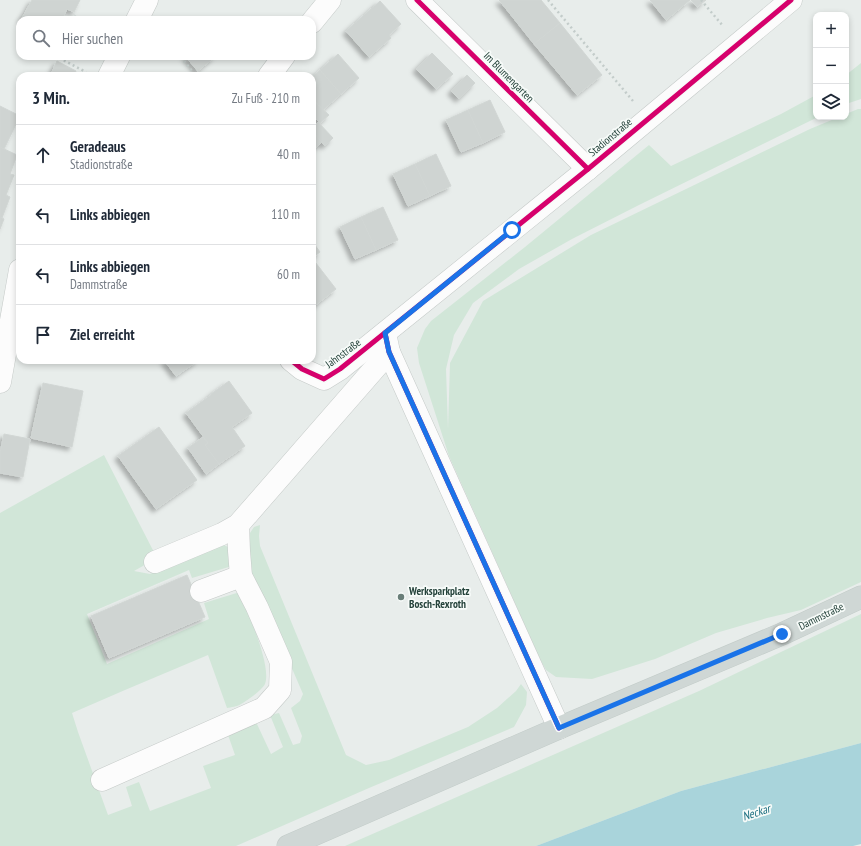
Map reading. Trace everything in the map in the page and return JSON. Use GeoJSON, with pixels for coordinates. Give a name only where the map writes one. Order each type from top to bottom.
{"type":"FeatureCollection","features":[{"type":"Feature","properties":{"kind":"main road","name":"Dammstraße"},"geometry":{"type":"LineString","coordinates":[[288,846],[559,728],[782,634],[861,596]]}},
{"type":"Feature","properties":{"kind":"street"},"geometry":{"type":"LineString","coordinates":[[139,16],[147,0]]}},
{"type":"Feature","properties":{"kind":"street"},"geometry":{"type":"LineString","coordinates":[[316,17],[330,0]]}},
{"type":"Feature","properties":{"kind":"street","name":"Im Blumengarten"},"geometry":{"type":"LineString","coordinates":[[417,0],[588,169]]}},
{"type":"Feature","properties":{"kind":"street","name":"Stadionstraße"},"geometry":{"type":"LineString","coordinates":[[387,342],[588,169],[792,0]]}},
{"type":"Feature","properties":{"kind":"street"},"geometry":{"type":"LineString","coordinates":[[111,72],[117,60]]}},
{"type":"Feature","properties":{"kind":"street"},"geometry":{"type":"LineString","coordinates":[[272,72],[281,60]]}},
{"type":"Feature","properties":{"kind":"street"},"geometry":{"type":"LineString","coordinates":[[0,382],[16,292]]}},
{"type":"Feature","properties":{"kind":"street"},"geometry":{"type":"LineString","coordinates":[[155,562],[222,534],[238,525],[387,342],[559,728]]}},
{"type":"Feature","properties":{"kind":"street","name":"Jahnstraße"},"geometry":{"type":"LineString","coordinates":[[296,364],[302,369],[324,379],[387,342]]}},
{"type":"Feature","properties":{"kind":"street"},"geometry":{"type":"LineString","coordinates":[[102,780],[264,708],[280,690],[281,662],[257,607],[241,576],[238,525]]}},
{"type":"Feature","properties":{"kind":"street"},"geometry":{"type":"LineString","coordinates":[[201,591],[241,576]]}},
{"type":"Feature","properties":{"kind":"path"},"geometry":{"type":"LineString","coordinates":[[548,0],[648,119]]}},
{"type":"Feature","properties":{"kind":"path"},"geometry":{"type":"LineString","coordinates":[[701,0],[738,44]]}},
{"type":"Feature","properties":{"kind":"path"},"geometry":{"type":"LineString","coordinates":[[63,60],[86,72]]}},
{"type":"Feature","properties":{"kind":"path"},"geometry":{"type":"LineString","coordinates":[[184,61],[193,72]]}},
{"type":"Feature","properties":{"kind":"green space"},"geometry":{"type":"Polygon","coordinates":[[[861,63],[861,99],[849,103],[849,84],[849,73],[861,63]]]}},
{"type":"Feature","properties":{"kind":"green space"},"geometry":{"type":"Polygon","coordinates":[[[813,97],[813,119],[572,239],[519,269],[473,303],[454,335],[446,369],[448,429],[450,363],[483,301],[591,235],[810,129],[832,120],[849,120],[849,113],[861,109],[861,582],[801,610],[716,633],[655,659],[592,679],[556,677],[546,670],[540,659],[449,456],[419,363],[417,348],[425,329],[431,321],[525,247],[649,145],[671,166],[781,114],[813,97]]]}},
{"type":"Feature","properties":{"kind":"green space"},"geometry":{"type":"Polygon","coordinates":[[[104,455],[157,558],[134,571],[150,574],[194,552],[220,543],[232,549],[232,566],[192,578],[189,570],[87,614],[107,664],[209,619],[204,603],[240,592],[258,638],[265,665],[266,676],[265,684],[254,695],[239,705],[227,708],[208,655],[72,713],[108,815],[132,806],[126,787],[139,782],[150,811],[211,788],[203,766],[235,755],[227,732],[256,722],[271,754],[283,747],[270,715],[279,713],[293,745],[300,743],[302,736],[291,708],[300,701],[303,694],[247,564],[250,533],[254,527],[260,525],[260,546],[346,755],[366,765],[389,760],[468,727],[497,708],[516,691],[521,684],[527,692],[526,705],[514,727],[236,846],[0,846],[0,513],[104,455]]]}},
{"type":"Feature","properties":{"kind":"green space"},"geometry":{"type":"Polygon","coordinates":[[[861,614],[861,743],[681,791],[536,846],[345,846],[699,691],[861,614]]]}},
{"type":"Feature","properties":{"kind":"water","name":"Neckar"},"geometry":{"type":"Polygon","coordinates":[[[861,743],[861,844],[853,846],[536,846],[681,791],[861,743]]]}},
{"type":"Feature","properties":{"kind":"building"},"geometry":{"type":"Polygon","coordinates":[[[32,0],[80,0],[74,12],[67,9],[64,16],[23,16],[32,0]]]}},
{"type":"Feature","properties":{"kind":"building"},"geometry":{"type":"Polygon","coordinates":[[[499,0],[541,0],[560,23],[534,44],[499,0]]]}},
{"type":"Feature","properties":{"kind":"building"},"geometry":{"type":"Polygon","coordinates":[[[650,0],[690,0],[666,20],[650,0]]]}},
{"type":"Feature","properties":{"kind":"building"},"geometry":{"type":"Polygon","coordinates":[[[691,0],[706,0],[697,7],[691,0]]]}},
{"type":"Feature","properties":{"kind":"building"},"geometry":{"type":"Polygon","coordinates":[[[380,1],[401,24],[389,35],[391,38],[369,57],[346,31],[380,1]]]}},
{"type":"Feature","properties":{"kind":"building"},"geometry":{"type":"Polygon","coordinates":[[[560,23],[602,75],[577,95],[534,44],[560,23]]]}},
{"type":"Feature","properties":{"kind":"building"},"geometry":{"type":"Polygon","coordinates":[[[432,53],[453,74],[436,89],[416,69],[432,53]]]}},
{"type":"Feature","properties":{"kind":"building"},"geometry":{"type":"Polygon","coordinates":[[[338,54],[359,78],[341,94],[320,70],[338,54]]]}},
{"type":"Feature","properties":{"kind":"building"},"geometry":{"type":"Polygon","coordinates":[[[188,60],[211,60],[199,70],[201,72],[199,72],[188,60]]]}},
{"type":"Feature","properties":{"kind":"building"},"geometry":{"type":"Polygon","coordinates":[[[57,61],[76,71],[76,72],[52,72],[57,61]]]}},
{"type":"Feature","properties":{"kind":"building"},"geometry":{"type":"Polygon","coordinates":[[[320,70],[341,94],[323,110],[316,102],[316,74],[320,70]]]}},
{"type":"Feature","properties":{"kind":"building"},"geometry":{"type":"Polygon","coordinates":[[[467,75],[475,83],[459,99],[451,91],[467,75]]]}},
{"type":"Feature","properties":{"kind":"building"},"geometry":{"type":"Polygon","coordinates":[[[490,100],[505,132],[483,143],[468,110],[490,100]]]}},
{"type":"Feature","properties":{"kind":"building"},"geometry":{"type":"Polygon","coordinates":[[[316,103],[329,115],[320,123],[316,119],[316,103]]]}},
{"type":"Feature","properties":{"kind":"building"},"geometry":{"type":"Polygon","coordinates":[[[0,106],[16,114],[16,124],[4,149],[0,147],[0,106]]]}},
{"type":"Feature","properties":{"kind":"building"},"geometry":{"type":"Polygon","coordinates":[[[468,110],[483,143],[461,152],[446,120],[468,110]]]}},
{"type":"Feature","properties":{"kind":"building"},"geometry":{"type":"Polygon","coordinates":[[[318,122],[333,138],[325,146],[316,136],[316,124],[318,122]]]}},
{"type":"Feature","properties":{"kind":"building"},"geometry":{"type":"Polygon","coordinates":[[[316,135],[322,142],[316,147],[316,135]]]}},
{"type":"Feature","properties":{"kind":"building"},"geometry":{"type":"Polygon","coordinates":[[[0,147],[16,155],[16,158],[10,174],[14,175],[6,195],[10,197],[2,218],[0,217],[0,147]]]}},
{"type":"Feature","properties":{"kind":"building"},"geometry":{"type":"Polygon","coordinates":[[[436,154],[451,186],[430,196],[415,164],[436,154]]]}},
{"type":"Feature","properties":{"kind":"building"},"geometry":{"type":"Polygon","coordinates":[[[415,164],[430,196],[408,206],[393,174],[415,164]]]}},
{"type":"Feature","properties":{"kind":"building"},"geometry":{"type":"Polygon","coordinates":[[[383,207],[398,240],[376,250],[361,217],[383,207]]]}},
{"type":"Feature","properties":{"kind":"building"},"geometry":{"type":"Polygon","coordinates":[[[0,217],[4,219],[0,229],[0,217]]]}},
{"type":"Feature","properties":{"kind":"building"},"geometry":{"type":"Polygon","coordinates":[[[361,217],[376,250],[355,259],[340,227],[361,217]]]}},
{"type":"Feature","properties":{"kind":"building"},"geometry":{"type":"Polygon","coordinates":[[[316,246],[320,252],[316,255],[316,246]]]}},
{"type":"Feature","properties":{"kind":"building"},"geometry":{"type":"Polygon","coordinates":[[[316,263],[336,289],[316,305],[316,263]]]}},
{"type":"Feature","properties":{"kind":"building"},"geometry":{"type":"Polygon","coordinates":[[[167,364],[193,364],[176,376],[167,364]]]}},
{"type":"Feature","properties":{"kind":"building"},"geometry":{"type":"Polygon","coordinates":[[[229,381],[252,413],[232,427],[245,446],[219,464],[205,445],[208,443],[186,413],[229,381]]]}},
{"type":"Feature","properties":{"kind":"building"},"geometry":{"type":"Polygon","coordinates":[[[43,383],[83,391],[72,447],[31,438],[43,383]]]}},
{"type":"Feature","properties":{"kind":"building"},"geometry":{"type":"Polygon","coordinates":[[[159,427],[197,480],[156,509],[118,456],[159,427]]]}},
{"type":"Feature","properties":{"kind":"building"},"geometry":{"type":"Polygon","coordinates":[[[4,434],[30,439],[23,477],[0,473],[0,453],[4,434]]]}},
{"type":"Feature","properties":{"kind":"building"},"geometry":{"type":"Polygon","coordinates":[[[203,437],[208,443],[205,445],[219,464],[206,474],[188,448],[203,437]]]}},
{"type":"Feature","properties":{"kind":"building"},"geometry":{"type":"Polygon","coordinates":[[[187,575],[205,617],[109,658],[91,616],[187,575]]]}},
{"type":"Feature","properties":{"kind":"cycle path"},"geometry":{"type":"LineString","coordinates":[[417,0],[588,169]]}},
{"type":"Feature","properties":{"kind":"cycle path"},"geometry":{"type":"LineString","coordinates":[[296,364],[302,369],[324,379],[340,369],[588,169],[791,0]]}},
{"type":"Feature","properties":{"kind":"cycle path"},"geometry":{"type":"LineString","coordinates":[[385,333],[389,352],[559,728]]}},
{"type":"Feature","properties":{"kind":"place","name":"Werksparkplatz Bosch-Rexroth"},"geometry":{"type":"Point","coordinates":[401,597]}},
{"type":"Feature","properties":{"kind":"route"},"geometry":{"type":"LineString","coordinates":[[512,230],[385,333],[389,352],[559,728],[782,634]]}}]}
